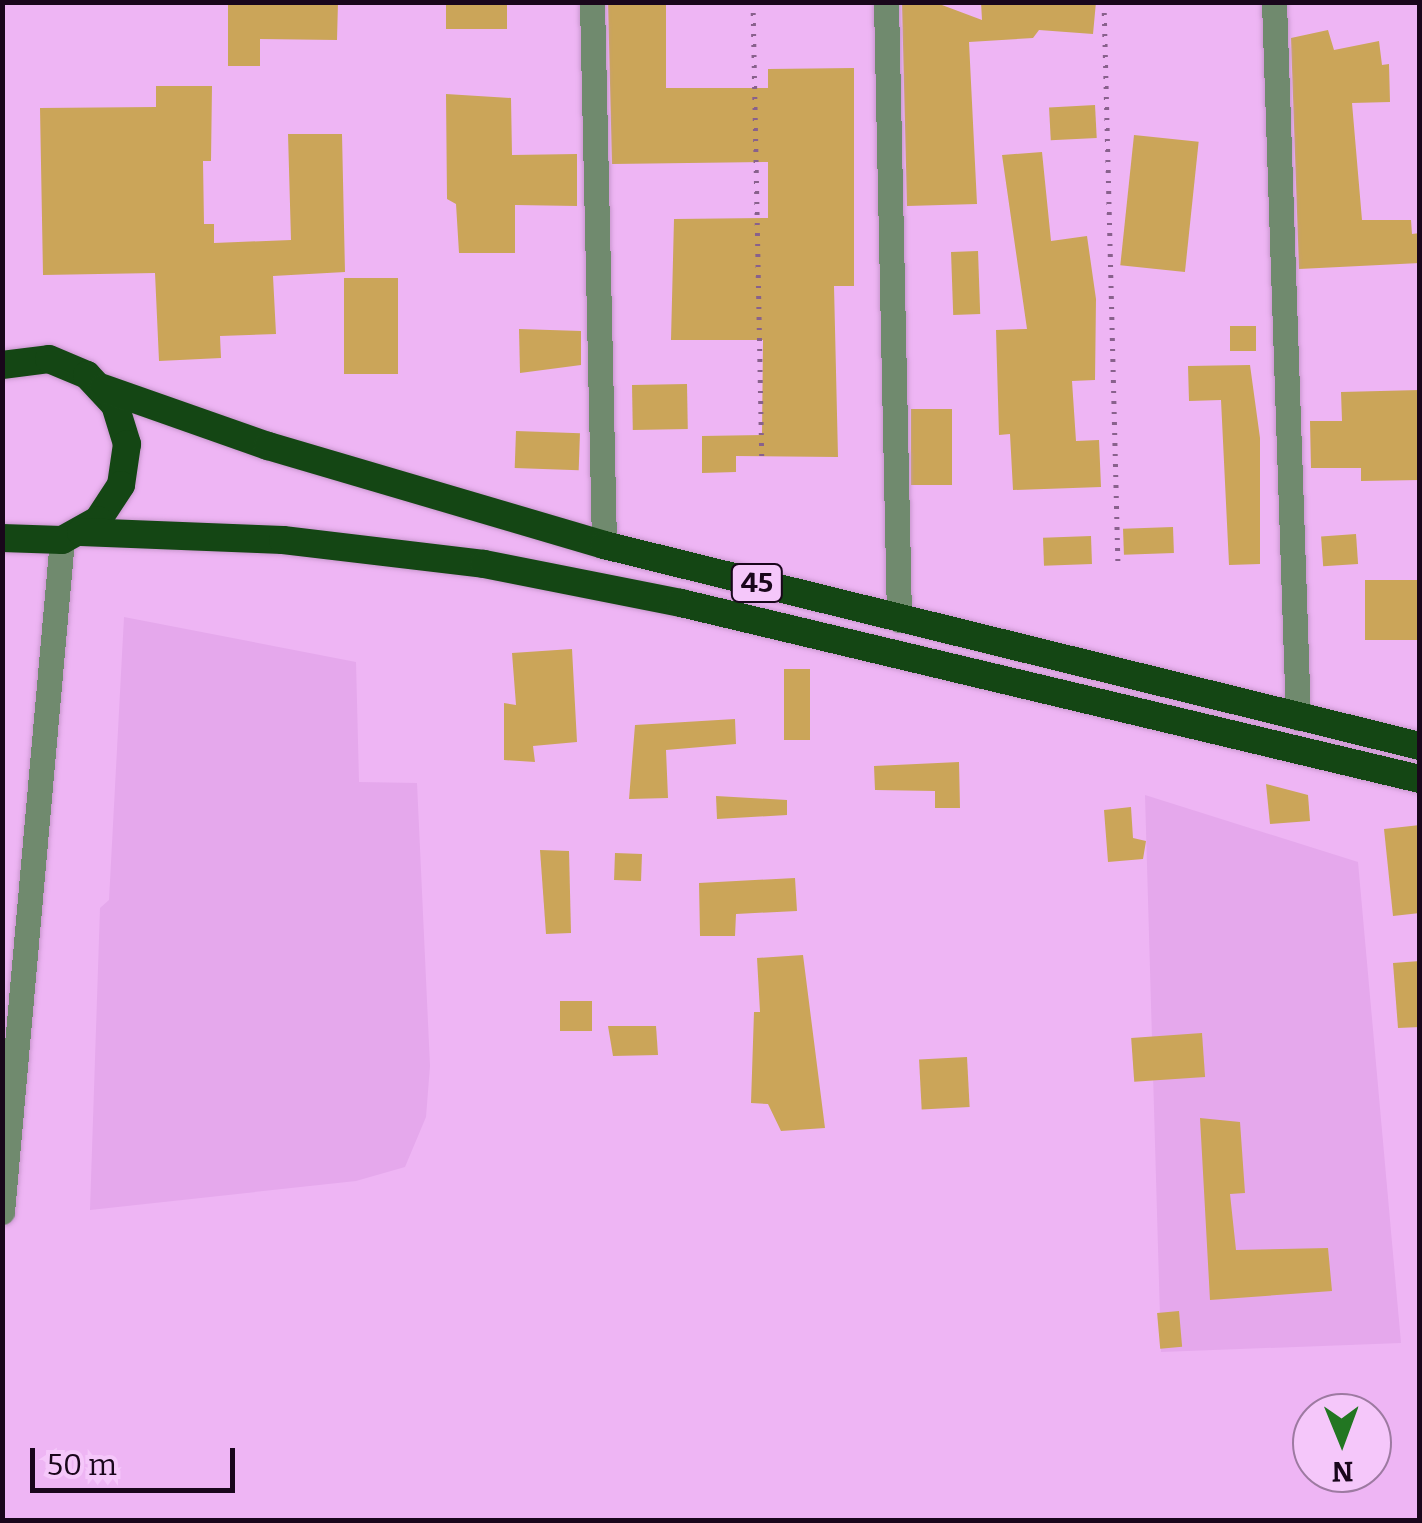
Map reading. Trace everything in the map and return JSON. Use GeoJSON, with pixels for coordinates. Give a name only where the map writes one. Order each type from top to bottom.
{"type":"FeatureCollection","features":[{"type":"Feature","properties":{"kind":"highway"},"geometry":{"type":"LineString","coordinates":[[2,364],[48,360],[103,388],[124,424],[126,465],[112,504],[71,536],[2,538]]}},
{"type":"Feature","properties":{"kind":"highway","name":"45"},"geometry":{"type":"LineString","coordinates":[[103,388],[268,446],[604,545],[1420,746]]}},
{"type":"Feature","properties":{"kind":"highway","name":"45"},"geometry":{"type":"LineString","coordinates":[[71,536],[283,540],[484,564],[681,603],[1420,779]]}},
{"type":"Feature","properties":{"kind":"street"},"geometry":{"type":"LineString","coordinates":[[592,2],[604,545]]}},
{"type":"Feature","properties":{"kind":"street"},"geometry":{"type":"LineString","coordinates":[[886,2],[900,620]]}},
{"type":"Feature","properties":{"kind":"street"},"geometry":{"type":"LineString","coordinates":[[1274,2],[1298,718]]}},
{"type":"Feature","properties":{"kind":"street"},"geometry":{"type":"LineString","coordinates":[[2,1212],[71,536]]}},
{"type":"Feature","properties":{"kind":"path"},"geometry":{"type":"LineString","coordinates":[[753,2],[762,456]]}},
{"type":"Feature","properties":{"kind":"path"},"geometry":{"type":"LineString","coordinates":[[1104,2],[1118,566]]}},
{"type":"Feature","properties":{"kind":"shaded area"},"geometry":{"type":"Polygon","coordinates":[[[124,617],[356,662],[359,782],[417,783],[430,1066],[426,1117],[405,1167],[356,1181],[90,1210],[100,908],[109,900],[124,617]]]}},
{"type":"Feature","properties":{"kind":"shaded area"},"geometry":{"type":"Polygon","coordinates":[[[1145,795],[1358,862],[1401,1343],[1161,1352],[1145,795]]]}},
{"type":"Feature","properties":{"kind":"building"},"geometry":{"type":"Polygon","coordinates":[[[228,2],[338,2],[337,40],[260,39],[260,66],[228,66],[228,2]]]}},
{"type":"Feature","properties":{"kind":"building"},"geometry":{"type":"Polygon","coordinates":[[[446,2],[507,2],[507,29],[446,29],[446,2]]]}},
{"type":"Feature","properties":{"kind":"building"},"geometry":{"type":"Polygon","coordinates":[[[608,2],[666,2],[666,88],[768,88],[768,69],[854,68],[854,286],[834,286],[838,457],[736,456],[736,472],[702,473],[702,436],[762,435],[763,340],[671,340],[674,219],[768,218],[768,162],[612,164],[608,2]]]}},
{"type":"Feature","properties":{"kind":"building"},"geometry":{"type":"Polygon","coordinates":[[[934,2],[982,20],[981,2],[1096,2],[1093,34],[1039,30],[1033,38],[969,42],[977,204],[907,206],[902,3],[934,2]]]}},
{"type":"Feature","properties":{"kind":"building"},"geometry":{"type":"Polygon","coordinates":[[[1328,30],[1334,50],[1379,41],[1382,65],[1389,64],[1390,102],[1352,103],[1362,220],[1411,220],[1412,234],[1420,233],[1420,263],[1299,269],[1291,38],[1328,30]]]}},
{"type":"Feature","properties":{"kind":"building"},"geometry":{"type":"Polygon","coordinates":[[[156,86],[212,86],[211,161],[203,161],[204,224],[214,224],[214,243],[291,240],[288,134],[342,134],[345,272],[273,276],[276,334],[220,336],[221,358],[159,361],[155,273],[43,275],[40,108],[156,107],[156,86]]]}},
{"type":"Feature","properties":{"kind":"building"},"geometry":{"type":"Polygon","coordinates":[[[446,94],[511,98],[512,155],[577,154],[577,206],[515,205],[515,253],[459,253],[456,204],[447,199],[446,94]]]}},
{"type":"Feature","properties":{"kind":"building"},"geometry":{"type":"Polygon","coordinates":[[[1095,105],[1097,138],[1051,140],[1049,107],[1095,105]]]}},
{"type":"Feature","properties":{"kind":"building"},"geometry":{"type":"Polygon","coordinates":[[[1134,135],[1199,142],[1185,272],[1120,265],[1134,135]]]}},
{"type":"Feature","properties":{"kind":"building"},"geometry":{"type":"Polygon","coordinates":[[[1042,152],[1051,241],[1087,236],[1096,299],[1095,380],[1072,381],[1076,441],[1099,440],[1101,487],[1013,490],[1010,434],[999,435],[996,330],[1027,329],[1002,155],[1042,152]]]}},
{"type":"Feature","properties":{"kind":"building"},"geometry":{"type":"Polygon","coordinates":[[[978,251],[980,314],[953,315],[951,252],[978,251]]]}},
{"type":"Feature","properties":{"kind":"building"},"geometry":{"type":"Polygon","coordinates":[[[344,278],[398,278],[398,374],[344,374],[344,278]]]}},
{"type":"Feature","properties":{"kind":"building"},"geometry":{"type":"Polygon","coordinates":[[[1230,326],[1256,326],[1256,351],[1230,351],[1230,326]]]}},
{"type":"Feature","properties":{"kind":"building"},"geometry":{"type":"Polygon","coordinates":[[[519,329],[581,331],[581,365],[520,373],[519,329]]]}},
{"type":"Feature","properties":{"kind":"building"},"geometry":{"type":"Polygon","coordinates":[[[1250,365],[1260,438],[1260,564],[1229,565],[1221,400],[1189,401],[1188,366],[1250,365]]]}},
{"type":"Feature","properties":{"kind":"building"},"geometry":{"type":"Polygon","coordinates":[[[687,384],[688,429],[633,430],[632,385],[687,384]]]}},
{"type":"Feature","properties":{"kind":"building"},"geometry":{"type":"Polygon","coordinates":[[[1420,390],[1420,480],[1361,481],[1361,468],[1311,468],[1310,421],[1342,421],[1341,392],[1420,390]]]}},
{"type":"Feature","properties":{"kind":"building"},"geometry":{"type":"Polygon","coordinates":[[[911,409],[952,409],[952,485],[911,485],[911,409]]]}},
{"type":"Feature","properties":{"kind":"building"},"geometry":{"type":"Polygon","coordinates":[[[516,431],[580,433],[579,470],[515,468],[516,431]]]}},
{"type":"Feature","properties":{"kind":"building"},"geometry":{"type":"Polygon","coordinates":[[[1173,527],[1174,553],[1124,555],[1123,529],[1173,527]]]}},
{"type":"Feature","properties":{"kind":"building"},"geometry":{"type":"Polygon","coordinates":[[[1356,534],[1358,564],[1323,566],[1321,536],[1356,534]]]}},
{"type":"Feature","properties":{"kind":"building"},"geometry":{"type":"Polygon","coordinates":[[[1091,536],[1092,564],[1044,566],[1043,538],[1091,536]]]}},
{"type":"Feature","properties":{"kind":"building"},"geometry":{"type":"Polygon","coordinates":[[[1365,580],[1420,580],[1420,640],[1365,640],[1365,580]]]}},
{"type":"Feature","properties":{"kind":"building"},"geometry":{"type":"Polygon","coordinates":[[[572,649],[577,742],[533,746],[535,762],[504,760],[504,703],[516,705],[512,653],[572,649]]]}},
{"type":"Feature","properties":{"kind":"building"},"geometry":{"type":"Polygon","coordinates":[[[784,669],[810,669],[810,740],[784,740],[784,669]]]}},
{"type":"Feature","properties":{"kind":"building"},"geometry":{"type":"Polygon","coordinates":[[[735,719],[736,744],[666,750],[668,798],[629,799],[635,725],[735,719]]]}},
{"type":"Feature","properties":{"kind":"building"},"geometry":{"type":"Polygon","coordinates":[[[959,762],[960,808],[935,808],[935,791],[875,790],[874,766],[959,762]]]}},
{"type":"Feature","properties":{"kind":"building"},"geometry":{"type":"Polygon","coordinates":[[[1266,784],[1308,795],[1310,821],[1270,824],[1266,784]]]}},
{"type":"Feature","properties":{"kind":"building"},"geometry":{"type":"Polygon","coordinates":[[[716,796],[787,800],[787,815],[717,819],[716,796]]]}},
{"type":"Feature","properties":{"kind":"building"},"geometry":{"type":"Polygon","coordinates":[[[1131,807],[1133,838],[1146,841],[1143,859],[1108,862],[1104,810],[1131,807]]]}},
{"type":"Feature","properties":{"kind":"building"},"geometry":{"type":"Polygon","coordinates":[[[1420,825],[1420,913],[1393,916],[1384,829],[1420,825]]]}},
{"type":"Feature","properties":{"kind":"building"},"geometry":{"type":"Polygon","coordinates":[[[540,850],[569,851],[571,933],[546,934],[540,850]]]}},
{"type":"Feature","properties":{"kind":"building"},"geometry":{"type":"Polygon","coordinates":[[[615,853],[642,854],[641,881],[614,880],[615,853]]]}},
{"type":"Feature","properties":{"kind":"building"},"geometry":{"type":"Polygon","coordinates":[[[795,878],[797,911],[736,914],[735,936],[700,936],[699,883],[795,878]]]}},
{"type":"Feature","properties":{"kind":"building"},"geometry":{"type":"Polygon","coordinates":[[[803,955],[825,1128],[781,1131],[768,1104],[751,1103],[754,1012],[760,1012],[757,958],[803,955]]]}},
{"type":"Feature","properties":{"kind":"building"},"geometry":{"type":"Polygon","coordinates":[[[1420,961],[1420,1027],[1398,1028],[1393,963],[1420,961]]]}},
{"type":"Feature","properties":{"kind":"building"},"geometry":{"type":"Polygon","coordinates":[[[560,1001],[592,1001],[592,1031],[560,1031],[560,1001]]]}},
{"type":"Feature","properties":{"kind":"building"},"geometry":{"type":"Polygon","coordinates":[[[608,1026],[656,1026],[658,1055],[613,1056],[608,1026]]]}},
{"type":"Feature","properties":{"kind":"building"},"geometry":{"type":"Polygon","coordinates":[[[1202,1033],[1205,1077],[1134,1082],[1131,1038],[1202,1033]]]}},
{"type":"Feature","properties":{"kind":"building"},"geometry":{"type":"Polygon","coordinates":[[[967,1057],[970,1107],[922,1109],[919,1060],[967,1057]]]}},
{"type":"Feature","properties":{"kind":"building"},"geometry":{"type":"Polygon","coordinates":[[[1200,1118],[1240,1122],[1245,1193],[1230,1194],[1236,1250],[1328,1248],[1332,1291],[1210,1300],[1200,1118]]]}},
{"type":"Feature","properties":{"kind":"building"},"geometry":{"type":"Polygon","coordinates":[[[1179,1311],[1182,1347],[1160,1349],[1157,1313],[1179,1311]]]}}]}
